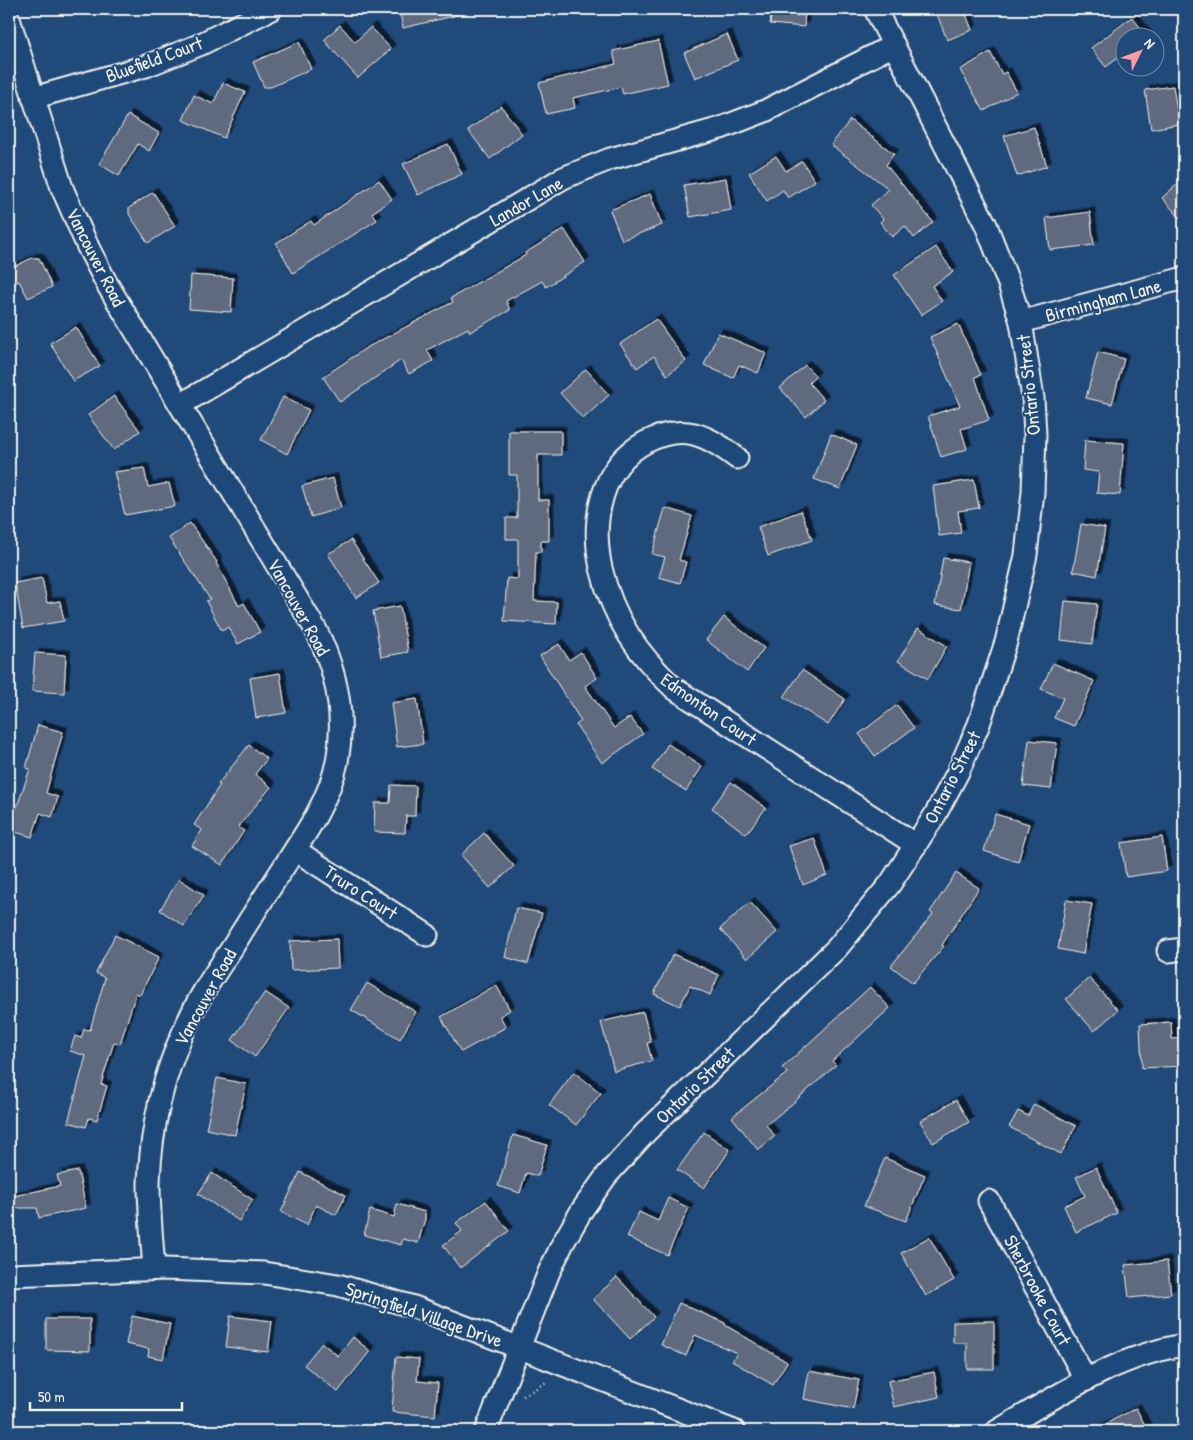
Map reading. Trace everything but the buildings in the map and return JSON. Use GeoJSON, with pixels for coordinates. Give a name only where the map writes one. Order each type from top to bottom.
{"type":"FeatureCollection","features":[{"type":"Feature","properties":{"kind":"street","name":"Bluefield Court"},"geometry":{"type":"LineString","coordinates":[[33,98],[146,66],[199,45],[271,9]]}},
{"type":"Feature","properties":{"kind":"street","name":"Ontario Street"},"geometry":{"type":"LineString","coordinates":[[486,1431],[549,1272],[582,1210],[607,1174],[646,1132],[837,948],[890,884],[935,815],[958,772],[979,724],[1006,642],[1026,555],[1033,492],[1035,434],[1033,398],[1022,322],[986,225],[875,9]]}},
{"type":"Feature","properties":{"kind":"street","name":"Vancouver Road"},"geometry":{"type":"LineString","coordinates":[[9,19],[62,188],[88,247],[107,284],[316,630],[335,676],[339,697],[341,719],[337,762],[324,800],[295,850],[206,987],[186,1025],[171,1061],[158,1106],[151,1148],[149,1184],[154,1269]]}},
{"type":"Feature","properties":{"kind":"street","name":"Landor Lane"},"geometry":{"type":"LineString","coordinates":[[180,405],[563,178],[610,159],[721,128],[765,111],[894,45]]}},
{"type":"Feature","properties":{"kind":"street","name":"Birmingham Lane"},"geometry":{"type":"LineString","coordinates":[[1022,322],[1184,278]]}},
{"type":"Feature","properties":{"kind":"street","name":"Edmonton Court"},"geometry":{"type":"LineString","coordinates":[[737,458],[720,445],[694,434],[671,433],[656,437],[636,447],[618,464],[610,476],[603,493],[597,528],[601,566],[614,608],[640,653],[656,672],[675,689],[916,845]]}},
{"type":"Feature","properties":{"kind":"street","name":"Truro Court"},"geometry":{"type":"LineString","coordinates":[[295,850],[427,935]]}},
{"type":"Feature","properties":{"kind":"street","name":"Sherbrooke Court"},"geometry":{"type":"LineString","coordinates":[[989,1201],[1086,1380]]}},
{"type":"Feature","properties":{"kind":"street","name":"Springfield Village Drive"},"geometry":{"type":"LineString","coordinates":[[9,1275],[154,1269],[264,1273],[338,1285],[414,1307],[734,1431]]}},
{"type":"Feature","properties":{"kind":"street"},"geometry":{"type":"LineString","coordinates":[[997,1431],[1112,1367],[1132,1359],[1184,1345]]}},
{"type":"Feature","properties":{"kind":"path"},"geometry":{"type":"LineString","coordinates":[[520,1402],[524,1395],[547,1382]]}}]}
